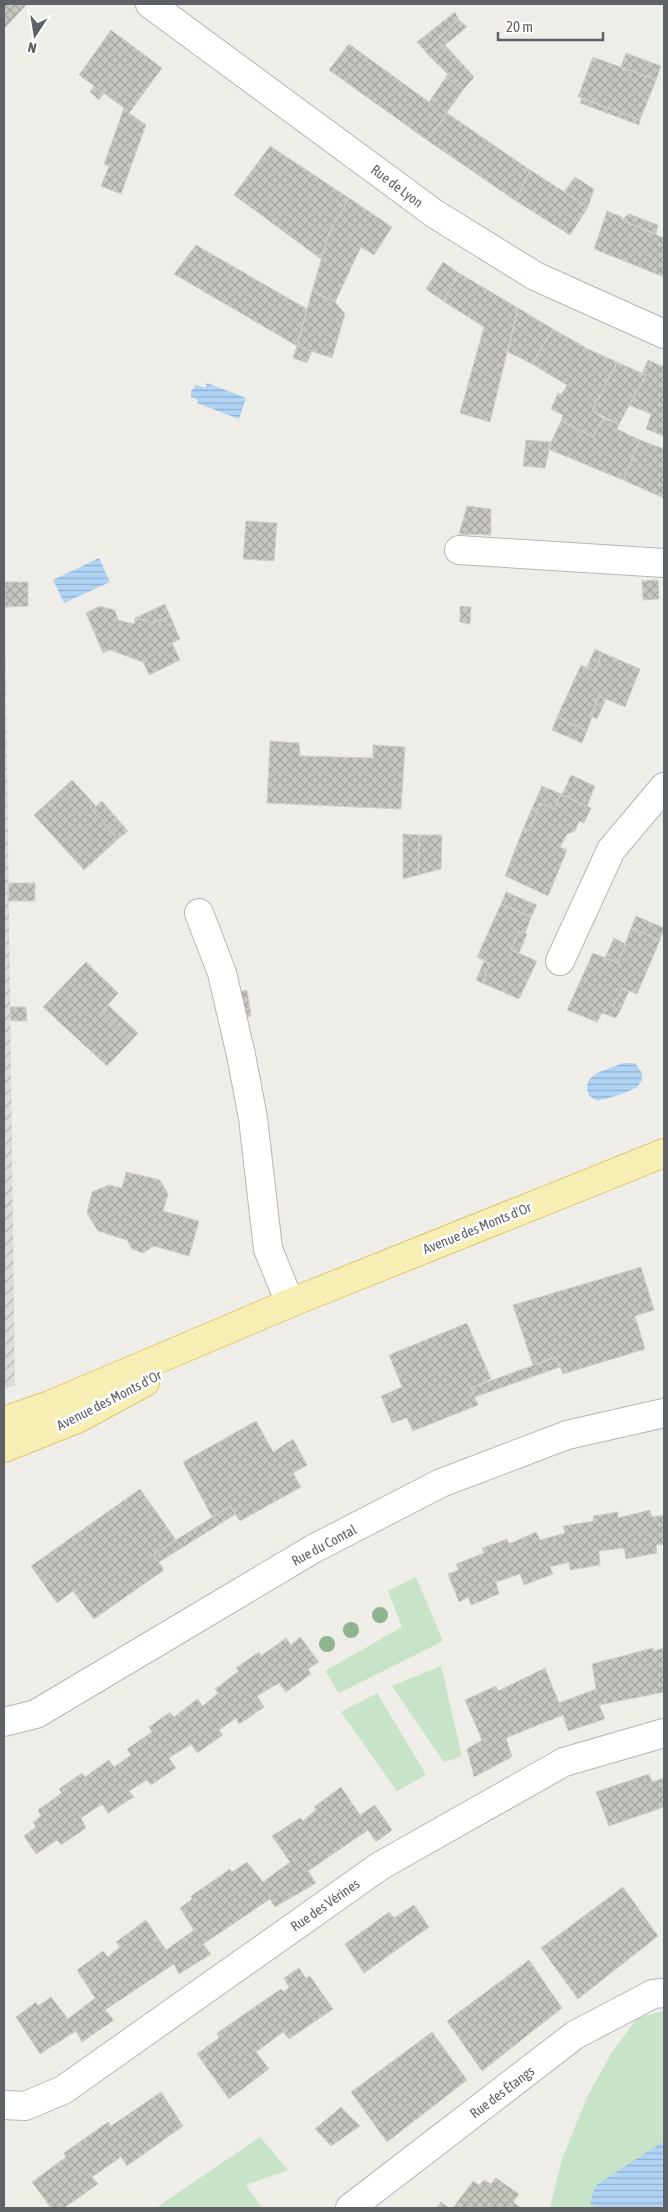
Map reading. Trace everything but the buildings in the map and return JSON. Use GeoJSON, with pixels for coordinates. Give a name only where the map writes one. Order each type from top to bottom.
{"type":"FeatureCollection","features":[{"type":"Feature","properties":{"kind":"main road","name":"Avenue des Monts d'Or"},"geometry":{"type":"LineString","coordinates":[[4,1421],[50,1405],[290,1303],[664,1153]]}},
{"type":"Feature","properties":{"kind":"main road","name":"Avenue des Monts d'Or"},"geometry":{"type":"LineString","coordinates":[[4,1448],[79,1418],[290,1303]]}},
{"type":"Feature","properties":{"kind":"street","name":"Rue de Lyon"},"geometry":{"type":"LineString","coordinates":[[150,4],[435,214],[535,276],[664,334]]}},
{"type":"Feature","properties":{"kind":"street"},"geometry":{"type":"LineString","coordinates":[[459,550],[664,563]]}},
{"type":"Feature","properties":{"kind":"street"},"geometry":{"type":"LineString","coordinates":[[560,961],[611,850],[664,787]]}},
{"type":"Feature","properties":{"kind":"street"},"geometry":{"type":"LineString","coordinates":[[199,913],[222,973],[241,1055],[253,1118],[268,1249],[290,1303]]}},
{"type":"Feature","properties":{"kind":"street","name":"Rue du Contal"},"geometry":{"type":"LineString","coordinates":[[4,1722],[36,1714],[313,1549],[441,1483],[567,1435],[664,1413]]}},
{"type":"Feature","properties":{"kind":"street","name":"Rue des Vérines"},"geometry":{"type":"LineString","coordinates":[[4,2106],[25,2106],[63,2090],[380,1866],[515,1789],[564,1762],[664,1733]]}},
{"type":"Feature","properties":{"kind":"street","name":"Rue des Étangs"},"geometry":{"type":"LineString","coordinates":[[350,2208],[575,2036],[653,1994],[664,1993]]}},
{"type":"Feature","properties":{"kind":"shaded area"},"geometry":{"type":"Polygon","coordinates":[[[4,526],[15,1385],[4,1390],[4,526]]]}},
{"type":"Feature","properties":{"kind":"green space"},"geometry":{"type":"Polygon","coordinates":[[[416,1577],[443,1641],[339,1693],[325,1671],[402,1627],[388,1591],[416,1577]]]}},
{"type":"Feature","properties":{"kind":"green space"},"geometry":{"type":"Polygon","coordinates":[[[441,1666],[462,1756],[444,1762],[392,1686],[441,1666]]]}},
{"type":"Feature","properties":{"kind":"green space"},"geometry":{"type":"Polygon","coordinates":[[[377,1693],[426,1775],[397,1791],[341,1712],[377,1693]]]}},
{"type":"Feature","properties":{"kind":"green space"},"geometry":{"type":"Polygon","coordinates":[[[664,2011],[664,2208],[550,2208],[562,2159],[587,2097],[611,2054],[637,2018],[664,2011]]]}},
{"type":"Feature","properties":{"kind":"green space"},"geometry":{"type":"Polygon","coordinates":[[[260,2137],[288,2170],[246,2185],[261,2207],[156,2208],[260,2137]]]}},
{"type":"Feature","properties":{"kind":"water"},"geometry":{"type":"Polygon","coordinates":[[[207,383],[246,398],[239,419],[197,403],[198,400],[191,397],[191,391],[196,385],[205,388],[207,383]]]}},
{"type":"Feature","properties":{"kind":"water"},"geometry":{"type":"Polygon","coordinates":[[[99,558],[110,582],[64,603],[53,580],[99,558]]]}},
{"type":"Feature","properties":{"kind":"water"},"geometry":{"type":"Polygon","coordinates":[[[623,1063],[635,1063],[642,1073],[642,1081],[637,1087],[599,1100],[592,1098],[587,1088],[591,1078],[623,1063]]]}},
{"type":"Feature","properties":{"kind":"water"},"geometry":{"type":"Polygon","coordinates":[[[664,2141],[664,2208],[600,2208],[590,2204],[595,2186],[664,2141]]]}}]}
